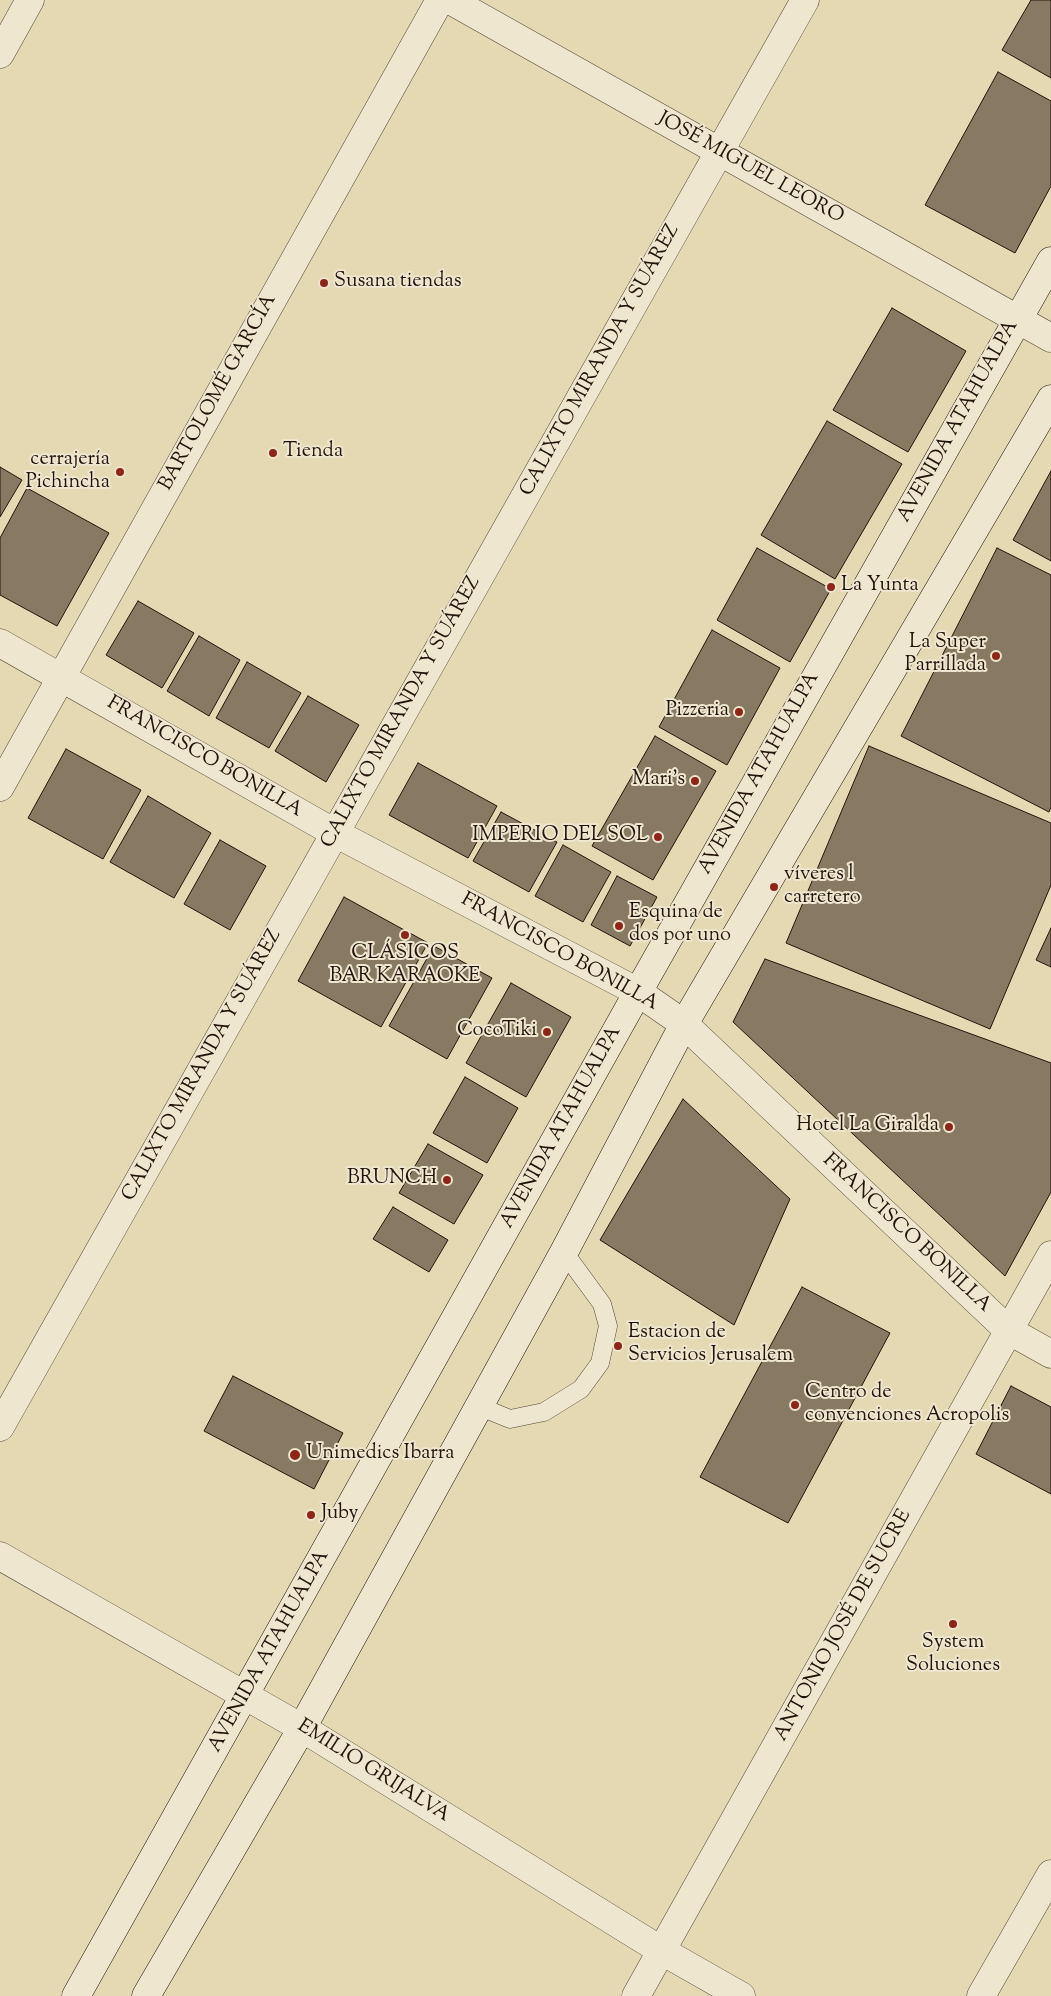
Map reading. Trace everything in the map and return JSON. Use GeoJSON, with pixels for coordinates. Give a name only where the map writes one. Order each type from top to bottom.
{"type":"FeatureCollection","features":[{"type":"Feature","properties":{"kind":"street"},"geometry":{"type":"LineString","coordinates":[[0,54],[30,0]]}},
{"type":"Feature","properties":{"kind":"street","name":"BARTOLOMÉ GARCÍA"},"geometry":{"type":"LineString","coordinates":[[0,787],[60,676],[440,0]]}},
{"type":"Feature","properties":{"kind":"street","name":"JOSÉ MIGUEL LEORO"},"geometry":{"type":"LineString","coordinates":[[450,0],[1051,338]]}},
{"type":"Feature","properties":{"kind":"street","name":"CALIXTO MIRANDA Y SUÁREZ"},"geometry":{"type":"LineString","coordinates":[[0,1427],[805,0]]}},
{"type":"Feature","properties":{"kind":"street","name":"AVENIDA ATAHUALPA"},"geometry":{"type":"LineString","coordinates":[[76,1996],[246,1696],[638,992],[1051,261]]}},
{"type":"Feature","properties":{"kind":"street"},"geometry":{"type":"LineString","coordinates":[[146,1996],[302,1728],[564,1252],[684,1024],[1051,399]]}},
{"type":"Feature","properties":{"kind":"street","name":"FRANCISCO BONILLA"},"geometry":{"type":"LineString","coordinates":[[0,643],[335,832],[638,992],[684,1024],[1008,1330],[1051,1354]]}},
{"type":"Feature","properties":{"kind":"street","name":"ANTONIO JOSÉ DE SUCRE"},"geometry":{"type":"LineString","coordinates":[[636,1996],[1051,1255]]}},
{"type":"Feature","properties":{"kind":"street","name":"EMILIO GRIJALVA"},"geometry":{"type":"LineString","coordinates":[[0,1556],[302,1728],[662,1951],[741,1996]]}},
{"type":"Feature","properties":{"kind":"street"},"geometry":{"type":"LineString","coordinates":[[982,1996],[1051,1874]]}},
{"type":"Feature","properties":{"kind":"lane"},"geometry":{"type":"LineString","coordinates":[[478,1406],[510,1419],[544,1412],[581,1389],[600,1363],[608,1326],[602,1304],[564,1252]]}},
{"type":"Feature","properties":{"kind":"building"},"geometry":{"type":"Polygon","coordinates":[[[1031,0],[1051,0],[1051,78],[1002,50],[1031,0]]]}},
{"type":"Feature","properties":{"kind":"building"},"geometry":{"type":"Polygon","coordinates":[[[998,72],[1051,101],[1051,186],[1015,253],[925,205],[998,72]]]}},
{"type":"Feature","properties":{"kind":"building"},"geometry":{"type":"Polygon","coordinates":[[[892,308],[966,351],[908,452],[833,410],[892,308]]]}},
{"type":"Feature","properties":{"kind":"building"},"geometry":{"type":"Polygon","coordinates":[[[827,421],[902,464],[835,579],[761,535],[827,421]]]}},
{"type":"Feature","properties":{"kind":"building"},"geometry":{"type":"Polygon","coordinates":[[[0,467],[22,480],[0,517],[0,467]]]}},
{"type":"Feature","properties":{"kind":"building"},"geometry":{"type":"Polygon","coordinates":[[[1051,471],[1051,561],[1013,540],[1051,471]]]}},
{"type":"Feature","properties":{"kind":"building"},"geometry":{"type":"Polygon","coordinates":[[[27,488],[109,533],[57,626],[0,595],[0,538],[27,488]]]}},
{"type":"Feature","properties":{"kind":"building"},"geometry":{"type":"Polygon","coordinates":[[[757,548],[831,589],[790,662],[717,620],[757,548]]]}},
{"type":"Feature","properties":{"kind":"building","name":"La Super Parrillada"},"geometry":{"type":"Polygon","coordinates":[[[997,548],[1051,575],[1051,807],[1049,812],[901,736],[997,548]]]}},
{"type":"Feature","properties":{"kind":"building"},"geometry":{"type":"Polygon","coordinates":[[[138,601],[194,633],[162,688],[106,655],[138,601]]]}},
{"type":"Feature","properties":{"kind":"building"},"geometry":{"type":"Polygon","coordinates":[[[712,630],[780,668],[727,765],[659,727],[712,630]]]}},
{"type":"Feature","properties":{"kind":"building"},"geometry":{"type":"Polygon","coordinates":[[[199,636],[240,660],[209,716],[167,691],[199,636]]]}},
{"type":"Feature","properties":{"kind":"building"},"geometry":{"type":"Polygon","coordinates":[[[247,662],[301,693],[269,748],[216,718],[247,662]]]}},
{"type":"Feature","properties":{"kind":"building"},"geometry":{"type":"Polygon","coordinates":[[[308,696],[359,725],[326,782],[275,751],[308,696]]]}},
{"type":"Feature","properties":{"kind":"building"},"geometry":{"type":"Polygon","coordinates":[[[655,736],[716,771],[653,880],[592,846],[655,736]]]}},
{"type":"Feature","properties":{"kind":"building"},"geometry":{"type":"Polygon","coordinates":[[[869,746],[1051,823],[1051,885],[990,1029],[786,943],[869,746]]]}},
{"type":"Feature","properties":{"kind":"building"},"geometry":{"type":"Polygon","coordinates":[[[66,749],[141,790],[103,859],[28,818],[66,749]]]}},
{"type":"Feature","properties":{"kind":"building"},"geometry":{"type":"Polygon","coordinates":[[[418,763],[497,806],[468,858],[389,815],[418,763]]]}},
{"type":"Feature","properties":{"kind":"building"},"geometry":{"type":"Polygon","coordinates":[[[148,796],[211,833],[174,898],[110,862],[148,796]]]}},
{"type":"Feature","properties":{"kind":"building"},"geometry":{"type":"Polygon","coordinates":[[[501,812],[557,842],[529,892],[473,861],[501,812]]]}},
{"type":"Feature","properties":{"kind":"building"},"geometry":{"type":"Polygon","coordinates":[[[220,840],[266,866],[230,930],[184,904],[220,840]]]}},
{"type":"Feature","properties":{"kind":"building"},"geometry":{"type":"Polygon","coordinates":[[[563,845],[611,872],[583,922],[535,896],[563,845]]]}},
{"type":"Feature","properties":{"kind":"building"},"geometry":{"type":"Polygon","coordinates":[[[617,876],[657,897],[630,946],[591,925],[617,876]]]}},
{"type":"Feature","properties":{"kind":"building"},"geometry":{"type":"Polygon","coordinates":[[[344,897],[428,943],[381,1027],[298,981],[344,897]]]}},
{"type":"Feature","properties":{"kind":"building"},"geometry":{"type":"Polygon","coordinates":[[[1051,928],[1051,967],[1036,960],[1051,928]]]}},
{"type":"Feature","properties":{"kind":"building"},"geometry":{"type":"Polygon","coordinates":[[[434,946],[492,978],[447,1059],[389,1026],[434,946]]]}},
{"type":"Feature","properties":{"kind":"building","name":"Hotel La Giralda"},"geometry":{"type":"Polygon","coordinates":[[[765,959],[1051,1063],[1051,1192],[1005,1276],[733,1022],[765,959]]]}},
{"type":"Feature","properties":{"kind":"building"},"geometry":{"type":"Polygon","coordinates":[[[511,983],[571,1017],[526,1097],[466,1063],[511,983]]]}},
{"type":"Feature","properties":{"kind":"building"},"geometry":{"type":"Polygon","coordinates":[[[465,1077],[518,1108],[487,1163],[433,1133],[465,1077]]]}},
{"type":"Feature","properties":{"kind":"building"},"geometry":{"type":"Polygon","coordinates":[[[683,1099],[790,1199],[734,1325],[600,1240],[683,1099]]]}},
{"type":"Feature","properties":{"kind":"building"},"geometry":{"type":"Polygon","coordinates":[[[428,1144],[483,1175],[454,1224],[399,1193],[428,1144]]]}},
{"type":"Feature","properties":{"kind":"building"},"geometry":{"type":"Polygon","coordinates":[[[393,1207],[448,1240],[429,1272],[373,1239],[393,1207]]]}},
{"type":"Feature","properties":{"kind":"building","name":"Centro de convenciones Acropolis"},"geometry":{"type":"Polygon","coordinates":[[[802,1287],[890,1333],[788,1523],[700,1477],[802,1287]]]}},
{"type":"Feature","properties":{"kind":"building"},"geometry":{"type":"Polygon","coordinates":[[[233,1376],[343,1433],[314,1489],[204,1431],[233,1376]]]}},
{"type":"Feature","properties":{"kind":"building"},"geometry":{"type":"Polygon","coordinates":[[[1011,1386],[1051,1407],[1051,1494],[976,1454],[1011,1386]]]}},
{"type":"Feature","properties":{"kind":"place","name":"Susana tiendas"},"geometry":{"type":"Point","coordinates":[324,283]}},
{"type":"Feature","properties":{"kind":"place","name":"Tienda"},"geometry":{"type":"Point","coordinates":[273,453]}},
{"type":"Feature","properties":{"kind":"place","name":"cerrajería Pichincha"},"geometry":{"type":"Point","coordinates":[120,472]}},
{"type":"Feature","properties":{"kind":"place","name":"La Yunta"},"geometry":{"type":"Point","coordinates":[831,587]}},
{"type":"Feature","properties":{"kind":"place","name":"La Super Parrillada"},"geometry":{"type":"Point","coordinates":[996,656]}},
{"type":"Feature","properties":{"kind":"place","name":"Pizzeria"},"geometry":{"type":"Point","coordinates":[739,712]}},
{"type":"Feature","properties":{"kind":"place","name":"Mari's"},"geometry":{"type":"Point","coordinates":[695,781]}},
{"type":"Feature","properties":{"kind":"place","name":"IMPERIO DEL SOL"},"geometry":{"type":"Point","coordinates":[658,837]}},
{"type":"Feature","properties":{"kind":"place","name":"víveres l carretero"},"geometry":{"type":"Point","coordinates":[774,887]}},
{"type":"Feature","properties":{"kind":"place","name":"Esquina de dos por uno"},"geometry":{"type":"Point","coordinates":[619,926]}},
{"type":"Feature","properties":{"kind":"place","name":"CLÁSICOS BAR KARAOKE"},"geometry":{"type":"Point","coordinates":[405,935]}},
{"type":"Feature","properties":{"kind":"place","name":"CocoTiki"},"geometry":{"type":"Point","coordinates":[547,1032]}},
{"type":"Feature","properties":{"kind":"place","name":"Hotel La Giralda"},"geometry":{"type":"Point","coordinates":[949,1127]}},
{"type":"Feature","properties":{"kind":"place","name":"BRUNCH"},"geometry":{"type":"Point","coordinates":[447,1180]}},
{"type":"Feature","properties":{"kind":"place","name":"Estacion de Servicios Jerusalem"},"geometry":{"type":"Point","coordinates":[618,1346]}},
{"type":"Feature","properties":{"kind":"place","name":"Centro de convenciones Acropolis"},"geometry":{"type":"Point","coordinates":[795,1405]}},
{"type":"Feature","properties":{"kind":"place","name":"Unimedics Ibarra"},"geometry":{"type":"Point","coordinates":[295,1455]}},
{"type":"Feature","properties":{"kind":"place","name":"Juby"},"geometry":{"type":"Point","coordinates":[311,1515]}},
{"type":"Feature","properties":{"kind":"place","name":"System Soluciones"},"geometry":{"type":"Point","coordinates":[953,1624]}}]}
